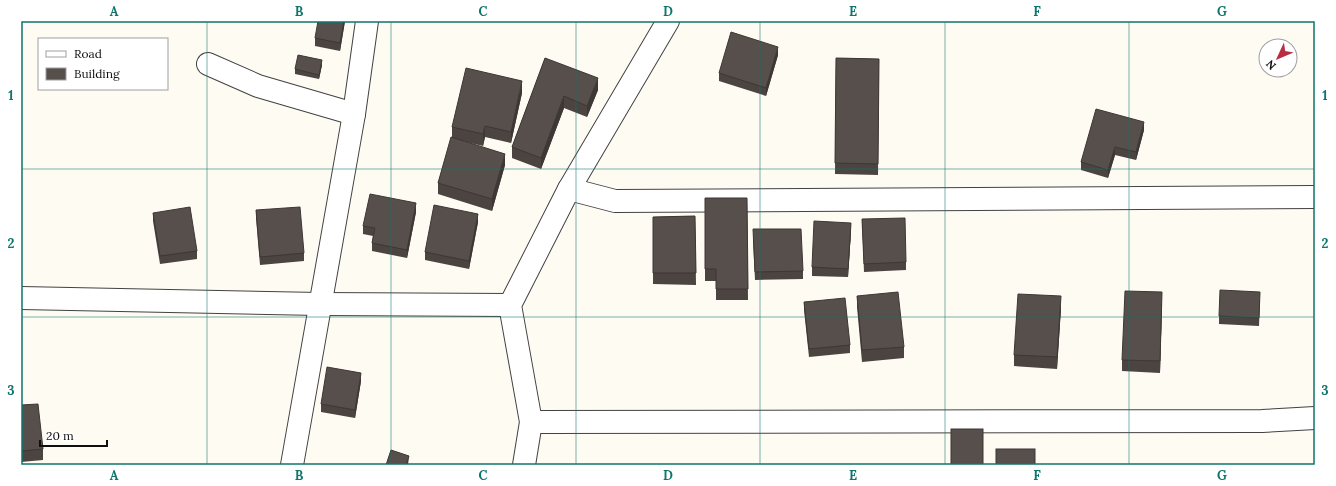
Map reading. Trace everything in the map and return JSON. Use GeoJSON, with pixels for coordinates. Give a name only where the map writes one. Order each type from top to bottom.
{"type":"FeatureCollection","features":[{"type":"Feature","properties":{"kind":"street"},"geometry":{"type":"LineString","coordinates":[[292,465],[354,114],[367,21]]}},
{"type":"Feature","properties":{"kind":"street"},"geometry":{"type":"LineString","coordinates":[[524,465],[531,422],[510,305],[569,189],[668,21]]}},
{"type":"Feature","properties":{"kind":"street"},"geometry":{"type":"LineString","coordinates":[[208,64],[258,86],[354,114]]}},
{"type":"Feature","properties":{"kind":"street"},"geometry":{"type":"LineString","coordinates":[[569,189],[615,201],[1315,197]]}},
{"type":"Feature","properties":{"kind":"street"},"geometry":{"type":"LineString","coordinates":[[21,298],[320,304],[510,305]]}},
{"type":"Feature","properties":{"kind":"street"},"geometry":{"type":"LineString","coordinates":[[531,422],[1262,421],[1315,418]]}},
{"type":"Feature","properties":{"kind":"building"},"geometry":{"type":"Polygon","coordinates":[[[318,21],[344,21],[340,43],[315,38],[318,21]]]}},
{"type":"Feature","properties":{"kind":"building"},"geometry":{"type":"Polygon","coordinates":[[[731,32],[778,47],[766,88],[719,73],[731,32]]]}},
{"type":"Feature","properties":{"kind":"building"},"geometry":{"type":"Polygon","coordinates":[[[298,55],[322,60],[319,75],[295,69],[298,55]]]}},
{"type":"Feature","properties":{"kind":"building"},"geometry":{"type":"Polygon","coordinates":[[[545,58],[598,78],[587,106],[564,96],[541,158],[512,147],[545,58]]]}},
{"type":"Feature","properties":{"kind":"building"},"geometry":{"type":"Polygon","coordinates":[[[836,58],[879,59],[878,164],[835,163],[836,58]]]}},
{"type":"Feature","properties":{"kind":"building"},"geometry":{"type":"Polygon","coordinates":[[[466,68],[522,81],[511,132],[485,126],[483,134],[452,127],[466,68]]]}},
{"type":"Feature","properties":{"kind":"building"},"geometry":{"type":"Polygon","coordinates":[[[1096,109],[1144,122],[1136,152],[1115,147],[1108,170],[1081,162],[1096,109]]]}},
{"type":"Feature","properties":{"kind":"building"},"geometry":{"type":"Polygon","coordinates":[[[451,137],[505,154],[492,199],[438,183],[451,137]]]}},
{"type":"Feature","properties":{"kind":"building"},"geometry":{"type":"Polygon","coordinates":[[[370,194],[416,203],[407,250],[372,243],[375,228],[363,226],[370,194]]]}},
{"type":"Feature","properties":{"kind":"building"},"geometry":{"type":"Polygon","coordinates":[[[705,198],[747,198],[748,289],[716,289],[716,269],[705,269],[705,198]]]}},
{"type":"Feature","properties":{"kind":"building"},"geometry":{"type":"Polygon","coordinates":[[[434,205],[478,214],[469,261],[425,252],[434,205]]]}},
{"type":"Feature","properties":{"kind":"building"},"geometry":{"type":"Polygon","coordinates":[[[190,207],[197,251],[160,256],[153,213],[190,207]]]}},
{"type":"Feature","properties":{"kind":"building"},"geometry":{"type":"Polygon","coordinates":[[[300,207],[304,253],[260,257],[256,210],[300,207]]]}},
{"type":"Feature","properties":{"kind":"building"},"geometry":{"type":"Polygon","coordinates":[[[695,216],[696,273],[653,273],[653,217],[695,216]]]}},
{"type":"Feature","properties":{"kind":"building"},"geometry":{"type":"Polygon","coordinates":[[[905,218],[906,262],[864,264],[862,219],[905,218]]]}},
{"type":"Feature","properties":{"kind":"building"},"geometry":{"type":"Polygon","coordinates":[[[814,221],[851,223],[848,269],[812,267],[814,221]]]}},
{"type":"Feature","properties":{"kind":"building"},"geometry":{"type":"Polygon","coordinates":[[[753,229],[801,229],[803,271],[755,272],[753,229]]]}},
{"type":"Feature","properties":{"kind":"building"},"geometry":{"type":"Polygon","coordinates":[[[1220,290],[1260,292],[1259,318],[1219,316],[1220,290]]]}},
{"type":"Feature","properties":{"kind":"building"},"geometry":{"type":"Polygon","coordinates":[[[1125,291],[1162,292],[1160,361],[1122,360],[1125,291]]]}},
{"type":"Feature","properties":{"kind":"building"},"geometry":{"type":"Polygon","coordinates":[[[898,292],[904,347],[862,350],[857,296],[898,292]]]}},
{"type":"Feature","properties":{"kind":"building"},"geometry":{"type":"Polygon","coordinates":[[[1018,294],[1061,296],[1057,357],[1014,355],[1018,294]]]}},
{"type":"Feature","properties":{"kind":"building"},"geometry":{"type":"Polygon","coordinates":[[[845,298],[850,345],[809,349],[804,302],[845,298]]]}},
{"type":"Feature","properties":{"kind":"building"},"geometry":{"type":"Polygon","coordinates":[[[327,367],[361,373],[355,410],[321,404],[327,367]]]}},
{"type":"Feature","properties":{"kind":"building"},"geometry":{"type":"Polygon","coordinates":[[[38,404],[43,449],[21,451],[21,405],[38,404]]]}},
{"type":"Feature","properties":{"kind":"building"},"geometry":{"type":"Polygon","coordinates":[[[951,429],[983,429],[983,465],[951,465],[951,429]]]}},
{"type":"Feature","properties":{"kind":"building"},"geometry":{"type":"Polygon","coordinates":[[[996,449],[1035,449],[1035,465],[996,465],[996,449]]]}},
{"type":"Feature","properties":{"kind":"building"},"geometry":{"type":"Polygon","coordinates":[[[391,450],[409,456],[406,465],[386,465],[391,450]]]}}]}
